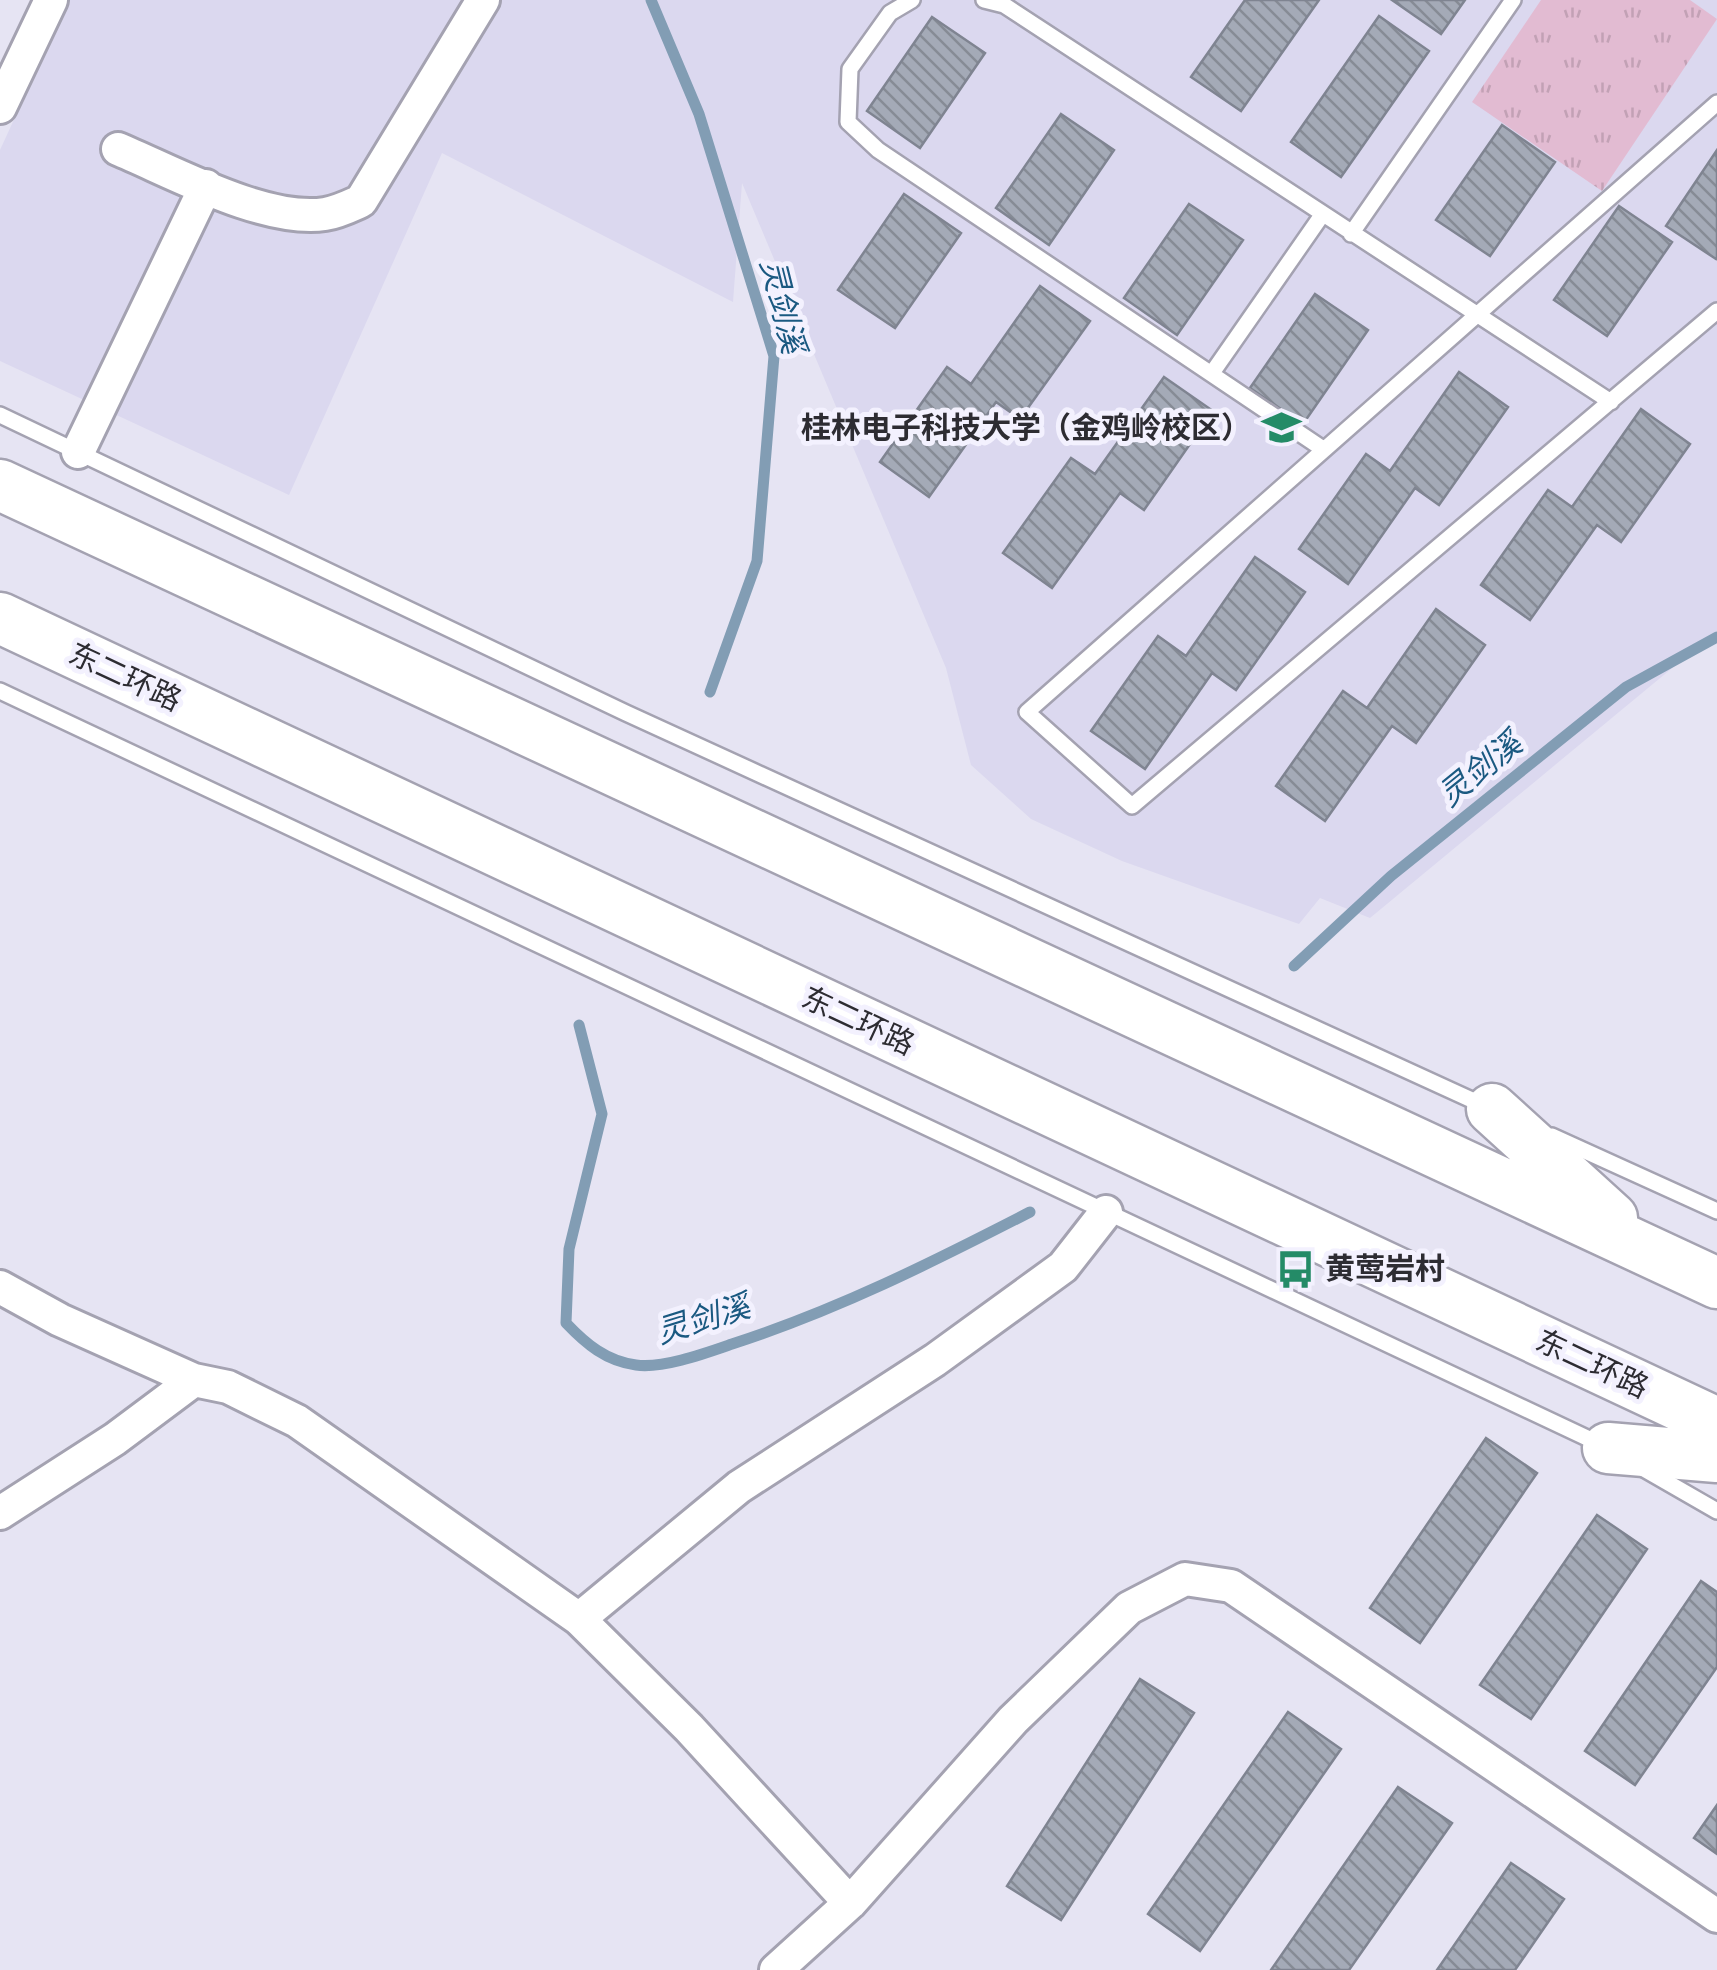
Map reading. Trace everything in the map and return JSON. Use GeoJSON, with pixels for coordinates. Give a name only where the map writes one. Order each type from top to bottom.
{"type":"FeatureCollection","features":[{"type":"Feature","properties":{"kind":"main road"},"geometry":{"type":"LineString","coordinates":[[0,485],[1717,1283]]}},
{"type":"Feature","properties":{"kind":"main road","name":"东二环路"},"geometry":{"type":"LineString","coordinates":[[0,618],[1717,1423]]}},
{"type":"Feature","properties":{"kind":"main road"},"geometry":{"type":"LineString","coordinates":[[1492,1110],[1649,1252]]}},
{"type":"Feature","properties":{"kind":"main road"},"geometry":{"type":"LineString","coordinates":[[1608,1448],[1717,1457]]}},
{"type":"Feature","properties":{"kind":"street"},"geometry":{"type":"LineString","coordinates":[[0,107],[51,0]]}},
{"type":"Feature","properties":{"kind":"street"},"geometry":{"type":"LineString","coordinates":[[118,148],[206,186],[289,214],[328,214],[362,200],[484,0]]}},
{"type":"Feature","properties":{"kind":"street"},"geometry":{"type":"LineString","coordinates":[[78,452],[206,186]]}},
{"type":"Feature","properties":{"kind":"street"},"geometry":{"type":"LineString","coordinates":[[580,1619],[740,1487],[935,1360],[1062,1267],[1106,1212]]}},
{"type":"Feature","properties":{"kind":"street"},"geometry":{"type":"LineString","coordinates":[[0,1287],[60,1320],[194,1380],[228,1387],[297,1421],[580,1619],[688,1728],[850,1903]]}},
{"type":"Feature","properties":{"kind":"street"},"geometry":{"type":"LineString","coordinates":[[0,1512],[116,1439],[194,1380]]}},
{"type":"Feature","properties":{"kind":"street"},"geometry":{"type":"LineString","coordinates":[[776,1970],[850,1903],[1013,1720],[1129,1608],[1185,1579],[1230,1586],[1717,1916]]}},
{"type":"Feature","properties":{"kind":"lane"},"geometry":{"type":"LineString","coordinates":[[912,0],[890,13],[850,69],[848,122],[878,150],[1323,449]]}},
{"type":"Feature","properties":{"kind":"lane"},"geometry":{"type":"LineString","coordinates":[[984,0],[1004,5],[1611,402]]}},
{"type":"Feature","properties":{"kind":"lane"},"geometry":{"type":"LineString","coordinates":[[1351,234],[1513,0]]}},
{"type":"Feature","properties":{"kind":"lane"},"geometry":{"type":"LineString","coordinates":[[1717,103],[1027,712],[1132,806],[1717,311]]}},
{"type":"Feature","properties":{"kind":"lane"},"geometry":{"type":"LineString","coordinates":[[1212,373],[1322,214]]}},
{"type":"Feature","properties":{"kind":"lane"},"geometry":{"type":"LineString","coordinates":[[0,415],[626,713],[1717,1211]]}},
{"type":"Feature","properties":{"kind":"lane"},"geometry":{"type":"LineString","coordinates":[[0,691],[1608,1448],[1717,1510]]}},
{"type":"Feature","properties":{"kind":"shaded area","name":"桂林电子科技大学（金鸡岭校区）"},"geometry":{"type":"Polygon","coordinates":[[[69,0],[1717,0],[1717,631],[1370,918],[1320,898],[1299,924],[1122,861],[1031,819],[971,765],[946,668],[742,183],[733,302],[442,153],[289,495],[0,361],[0,150],[69,0]]]}},
{"type":"Feature","properties":{"kind":"green space"},"geometry":{"type":"Polygon","coordinates":[[[1541,0],[1690,0],[1717,19],[1602,191],[1472,102],[1541,0]]]}},
{"type":"Feature","properties":{"kind":"building"},"geometry":{"type":"Polygon","coordinates":[[[1245,0],[1319,0],[1241,111],[1191,77],[1245,0]]]}},
{"type":"Feature","properties":{"kind":"building"},"geometry":{"type":"Polygon","coordinates":[[[1392,0],[1465,0],[1441,34],[1392,0]]]}},
{"type":"Feature","properties":{"kind":"building"},"geometry":{"type":"Polygon","coordinates":[[[1379,16],[1429,51],[1341,177],[1291,142],[1379,16]]]}},
{"type":"Feature","properties":{"kind":"building"},"geometry":{"type":"Polygon","coordinates":[[[932,17],[985,53],[920,148],[867,111],[932,17]]]}},
{"type":"Feature","properties":{"kind":"building"},"geometry":{"type":"Polygon","coordinates":[[[1061,114],[1114,150],[1049,245],[996,208],[1061,114]]]}},
{"type":"Feature","properties":{"kind":"building"},"geometry":{"type":"Polygon","coordinates":[[[1502,125],[1555,162],[1490,256],[1436,220],[1502,125]]]}},
{"type":"Feature","properties":{"kind":"building"},"geometry":{"type":"Polygon","coordinates":[[[1717,150],[1717,257],[1716,259],[1666,226],[1717,150]]]}},
{"type":"Feature","properties":{"kind":"building"},"geometry":{"type":"Polygon","coordinates":[[[904,194],[961,233],[895,328],[838,290],[904,194]]]}},
{"type":"Feature","properties":{"kind":"building"},"geometry":{"type":"Polygon","coordinates":[[[1189,204],[1243,240],[1177,335],[1124,298],[1189,204]]]}},
{"type":"Feature","properties":{"kind":"building"},"geometry":{"type":"Polygon","coordinates":[[[1619,206],[1672,242],[1607,336],[1554,300],[1619,206]]]}},
{"type":"Feature","properties":{"kind":"building"},"geometry":{"type":"Polygon","coordinates":[[[1040,286],[1090,321],[1020,419],[996,402],[929,497],[880,462],[947,367],[971,384],[1040,286]]]}},
{"type":"Feature","properties":{"kind":"building"},"geometry":{"type":"Polygon","coordinates":[[[1315,294],[1368,330],[1303,424],[1250,388],[1315,294]]]}},
{"type":"Feature","properties":{"kind":"building"},"geometry":{"type":"Polygon","coordinates":[[[1459,372],[1508,407],[1439,505],[1415,488],[1348,584],[1299,549],[1366,454],[1390,471],[1459,372]]]}},
{"type":"Feature","properties":{"kind":"building"},"geometry":{"type":"Polygon","coordinates":[[[1164,377],[1213,411],[1144,510],[1120,493],[1052,588],[1003,553],[1071,458],[1095,474],[1164,377]]]}},
{"type":"Feature","properties":{"kind":"building"},"geometry":{"type":"Polygon","coordinates":[[[1641,409],[1690,444],[1621,542],[1597,525],[1530,620],[1481,585],[1548,490],[1572,507],[1641,409]]]}},
{"type":"Feature","properties":{"kind":"building"},"geometry":{"type":"Polygon","coordinates":[[[1255,557],[1305,592],[1236,690],[1212,673],[1145,769],[1091,731],[1158,636],[1186,656],[1255,557]]]}},
{"type":"Feature","properties":{"kind":"building"},"geometry":{"type":"Polygon","coordinates":[[[1436,609],[1485,645],[1416,743],[1392,726],[1325,821],[1276,786],[1343,691],[1367,708],[1436,609]]]}},
{"type":"Feature","properties":{"kind":"building"},"geometry":{"type":"Polygon","coordinates":[[[1486,1438],[1537,1473],[1420,1643],[1370,1608],[1486,1438]]]}},
{"type":"Feature","properties":{"kind":"building"},"geometry":{"type":"Polygon","coordinates":[[[1597,1515],[1647,1549],[1531,1719],[1480,1685],[1597,1515]]]}},
{"type":"Feature","properties":{"kind":"building"},"geometry":{"type":"Polygon","coordinates":[[[1701,1581],[1717,1592],[1717,1667],[1635,1785],[1585,1751],[1701,1581]]]}},
{"type":"Feature","properties":{"kind":"building"},"geometry":{"type":"Polygon","coordinates":[[[1140,1679],[1194,1713],[1061,1920],[1007,1886],[1140,1679]]]}},
{"type":"Feature","properties":{"kind":"building"},"geometry":{"type":"Polygon","coordinates":[[[1288,1712],[1341,1749],[1200,1951],[1148,1914],[1288,1712]]]}},
{"type":"Feature","properties":{"kind":"building"},"geometry":{"type":"Polygon","coordinates":[[[1398,1787],[1452,1823],[1349,1970],[1271,1970],[1398,1787]]]}},
{"type":"Feature","properties":{"kind":"building"},"geometry":{"type":"Polygon","coordinates":[[[1717,1805],[1717,1854],[1694,1838],[1717,1805]]]}},
{"type":"Feature","properties":{"kind":"building"},"geometry":{"type":"Polygon","coordinates":[[[1511,1863],[1564,1899],[1515,1970],[1437,1970],[1511,1863]]]}},
{"type":"Feature","properties":{"kind":"waterway","name":"灵剑溪"},"geometry":{"type":"LineString","coordinates":[[651,0],[699,114],[774,356],[757,561],[710,692]]}},
{"type":"Feature","properties":{"kind":"waterway","name":"灵剑溪"},"geometry":{"type":"LineString","coordinates":[[1294,966],[1391,876],[1626,687],[1717,637]]}},
{"type":"Feature","properties":{"kind":"waterway","name":"灵剑溪"},"geometry":{"type":"LineString","coordinates":[[579,1025],[602,1114],[569,1249],[566,1323],[615,1360],[647,1366],[671,1362],[771,1331],[884,1284],[1030,1212]]}},
{"type":"Feature","properties":{"kind":"place","name":"桂林电子科技大学（金鸡岭校区）"},"geometry":{"type":"Point","coordinates":[1281,428]}},
{"type":"Feature","properties":{"kind":"place","name":"黄莺岩村"},"geometry":{"type":"Point","coordinates":[1295,1269]}}]}
